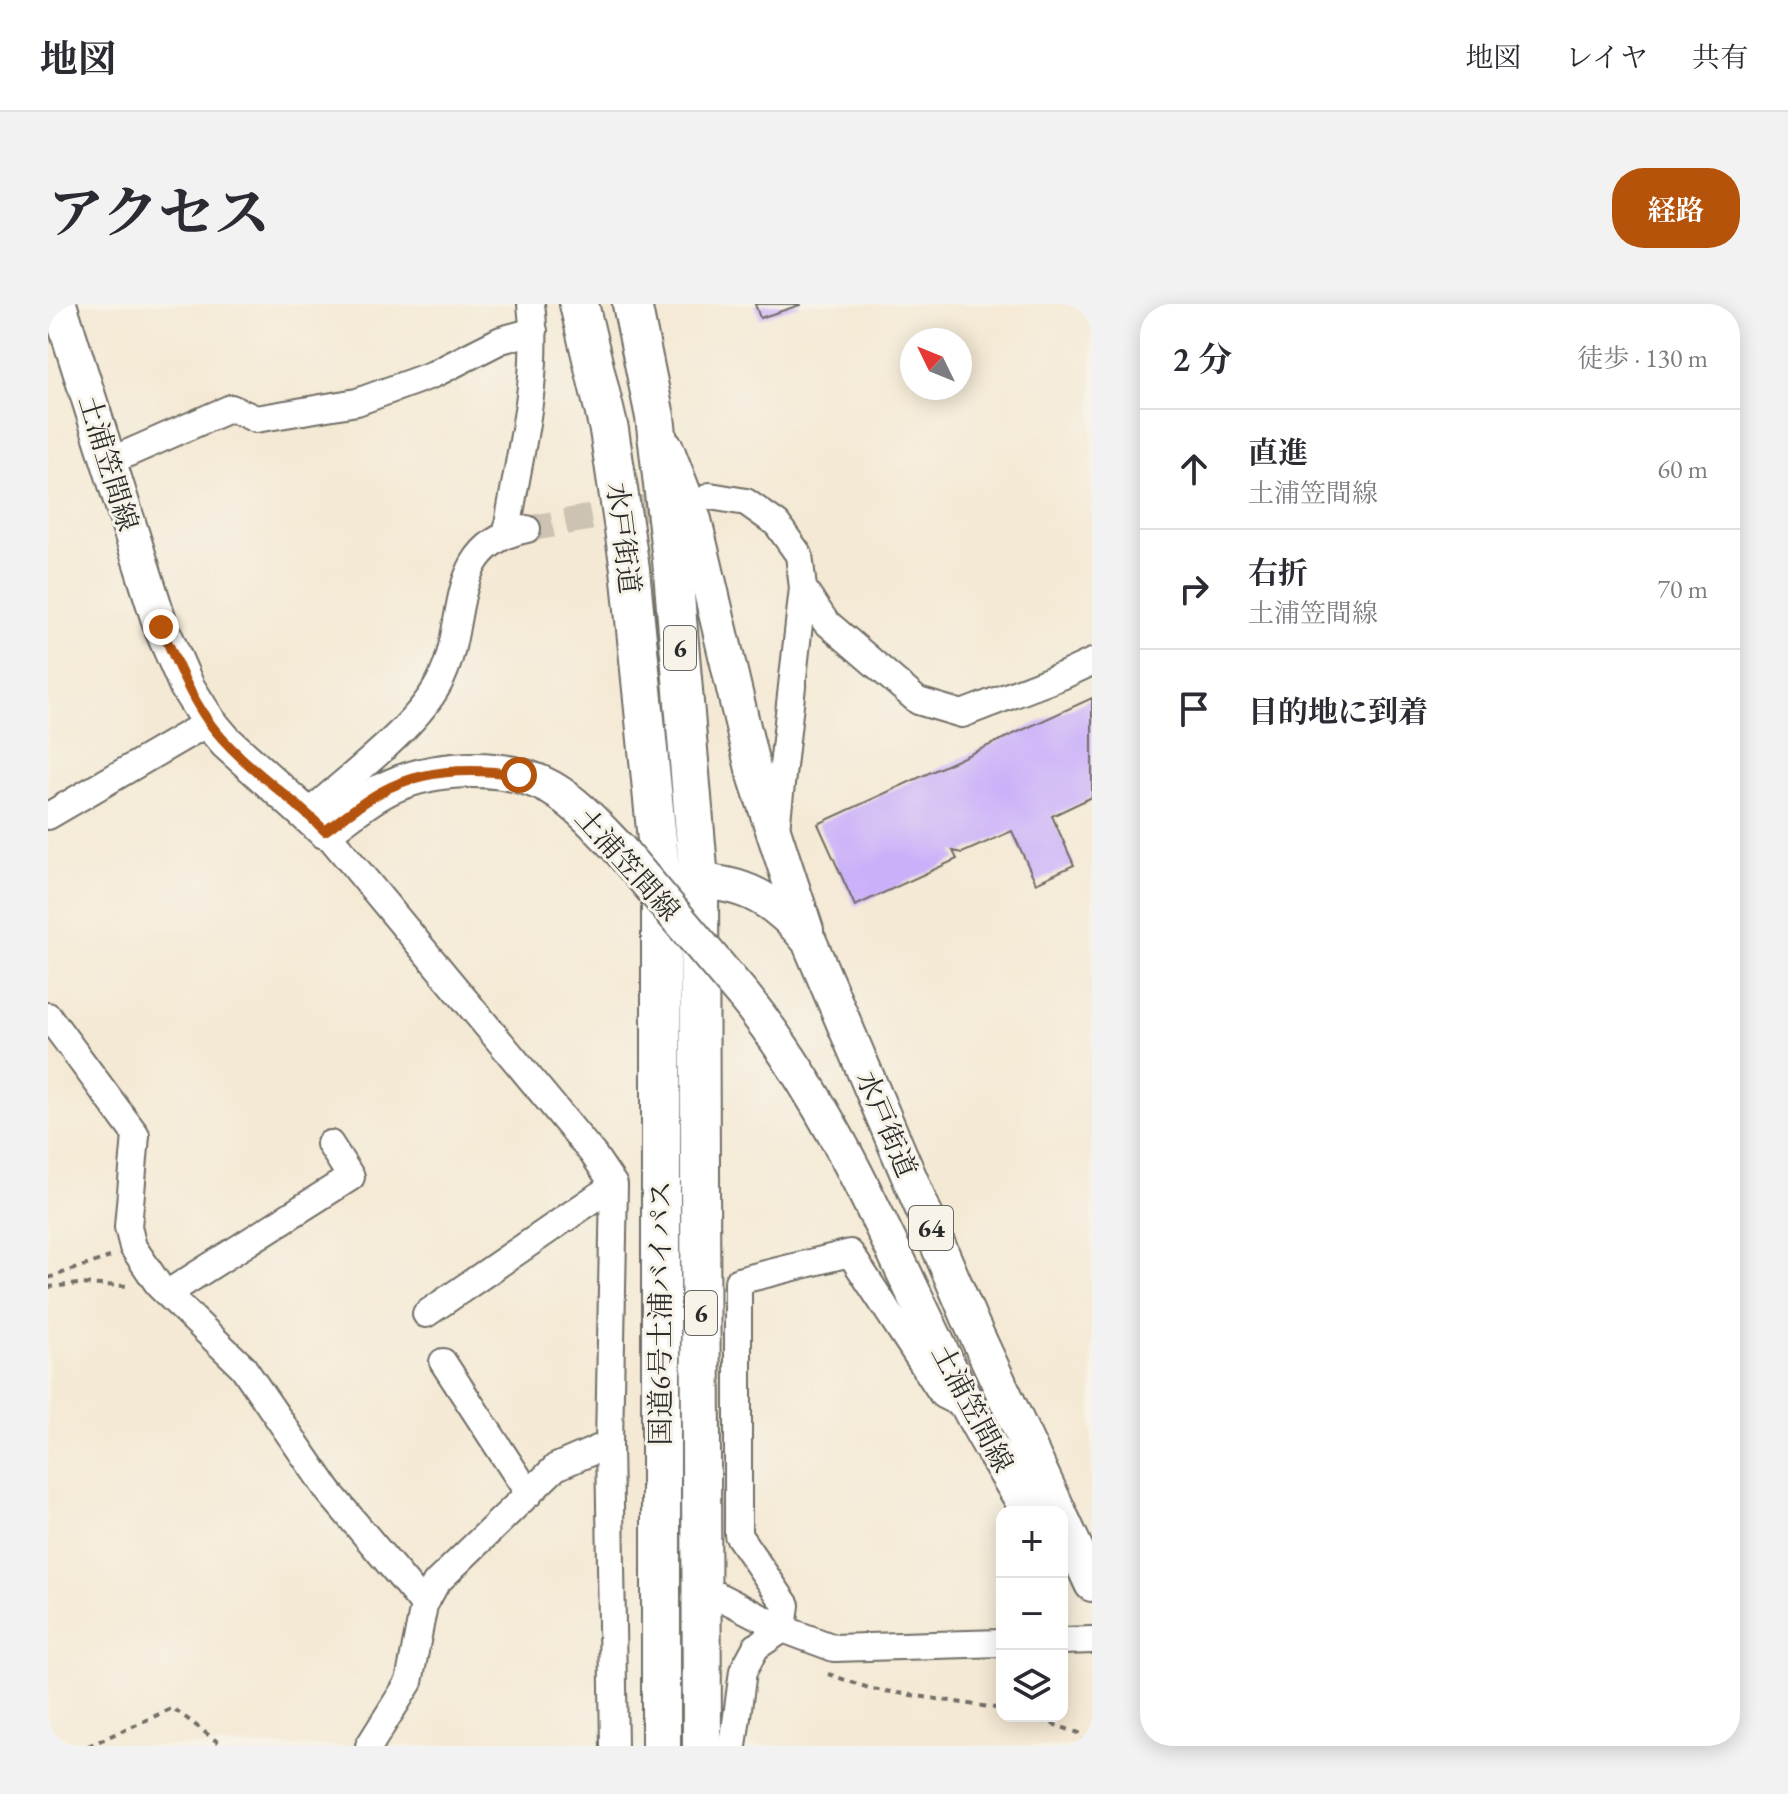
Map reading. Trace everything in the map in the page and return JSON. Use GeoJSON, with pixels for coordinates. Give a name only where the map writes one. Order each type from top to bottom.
{"type":"FeatureCollection","features":[{"type":"Feature","properties":{"kind":"highway","name":"水戸街道"},"geometry":{"type":"LineString","coordinates":[[579,304],[609,430],[630,569],[661,880]]}},
{"type":"Feature","properties":{"kind":"highway","name":"水戸街道"},"geometry":{"type":"LineString","coordinates":[[632,304],[655,417],[672,560],[699,880]]}},
{"type":"Feature","properties":{"kind":"highway","name":"国道6号土浦バイパス"},"geometry":{"type":"LineString","coordinates":[[661,880],[661,1746]]}},
{"type":"Feature","properties":{"kind":"highway","name":"国道6号土浦バイパス"},"geometry":{"type":"LineString","coordinates":[[699,880],[702,1746]]}},
{"type":"Feature","properties":{"kind":"main road","name":"土浦笠間線"},"geometry":{"type":"LineString","coordinates":[[59,304],[161,627],[187,687],[209,722],[226,742],[316,822],[405,780],[450,772],[488,770],[519,775],[550,787],[593,821],[742,994],[790,1058],[841,1143],[969,1408],[1026,1506]]}},
{"type":"Feature","properties":{"kind":"main road"},"geometry":{"type":"LineString","coordinates":[[655,417],[694,520],[742,726],[809,941]]}},
{"type":"Feature","properties":{"kind":"main road","name":"水戸街道"},"geometry":{"type":"LineString","coordinates":[[661,880],[699,880],[740,889],[771,902],[790,917],[809,941],[972,1325],[1056,1506]]}},
{"type":"Feature","properties":{"kind":"main road"},"geometry":{"type":"LineString","coordinates":[[1068,1536],[1081,1572]]}},
{"type":"Feature","properties":{"kind":"street"},"geometry":{"type":"LineString","coordinates":[[531,304],[534,331],[517,531],[480,553],[469,569],[450,654],[440,683],[417,715],[316,822],[593,1154],[614,1185],[609,1444],[614,1746]]}},
{"type":"Feature","properties":{"kind":"street"},"geometry":{"type":"LineString","coordinates":[[108,462],[231,408],[256,419],[357,402],[434,374],[501,340],[534,331]]}},
{"type":"Feature","properties":{"kind":"street"},"geometry":{"type":"LineString","coordinates":[[710,496],[746,502],[777,524],[799,555],[803,588],[775,839]]}},
{"type":"Feature","properties":{"kind":"street"},"geometry":{"type":"LineString","coordinates":[[803,588],[825,621],[918,701],[962,714],[1092,662]]}},
{"type":"Feature","properties":{"kind":"street"},"geometry":{"type":"LineString","coordinates":[[48,816],[209,722]]}},
{"type":"Feature","properties":{"kind":"street"},"geometry":{"type":"LineString","coordinates":[[48,1016],[136,1135],[128,1227],[133,1247],[168,1293],[243,1367],[329,1492],[424,1605]]}},
{"type":"Feature","properties":{"kind":"street"},"geometry":{"type":"LineString","coordinates":[[168,1293],[351,1177],[330,1144]]}},
{"type":"Feature","properties":{"kind":"street"},"geometry":{"type":"LineString","coordinates":[[426,1314],[614,1185]]}},
{"type":"Feature","properties":{"kind":"street"},"geometry":{"type":"LineString","coordinates":[[733,1746],[743,1671],[756,1647],[783,1629],[786,1605],[738,1535],[738,1281],[850,1253],[943,1395],[969,1408]]}},
{"type":"Feature","properties":{"kind":"street"},"geometry":{"type":"LineString","coordinates":[[443,1362],[529,1494]]}},
{"type":"Feature","properties":{"kind":"street"},"geometry":{"type":"LineString","coordinates":[[369,1746],[409,1682],[424,1605],[436,1583],[556,1467],[609,1444]]}},
{"type":"Feature","properties":{"kind":"street"},"geometry":{"type":"LineString","coordinates":[[701,1587],[783,1629],[834,1648],[996,1643]]}},
{"type":"Feature","properties":{"kind":"street"},"geometry":{"type":"LineString","coordinates":[[1068,1641],[1092,1640]]}},
{"type":"Feature","properties":{"kind":"path"},"geometry":{"type":"LineString","coordinates":[[48,1278],[133,1247]]}},
{"type":"Feature","properties":{"kind":"path"},"geometry":{"type":"LineString","coordinates":[[48,1287],[122,1284],[168,1293]]}},
{"type":"Feature","properties":{"kind":"path"},"geometry":{"type":"LineString","coordinates":[[821,1671],[872,1689],[996,1708]]}},
{"type":"Feature","properties":{"kind":"path"},"geometry":{"type":"LineString","coordinates":[[88,1746],[173,1708],[223,1746]]}},
{"type":"Feature","properties":{"kind":"path"},"geometry":{"type":"LineString","coordinates":[[1047,1722],[1079,1733],[1087,1746]]}},
{"type":"Feature","properties":{"kind":"building"},"geometry":{"type":"Polygon","coordinates":[[[755,304],[800,304],[800,305],[760,318],[755,304]]]}},
{"type":"Feature","properties":{"kind":"building"},"geometry":{"type":"Polygon","coordinates":[[[1092,698],[1092,797],[1052,816],[1074,865],[1036,883],[1012,831],[962,853],[953,851],[957,859],[855,906],[818,824],[1092,698]]]}},
{"type":"Feature","properties":{"kind":"tunnel"},"geometry":{"type":"LineString","coordinates":[[527,529],[681,501]]}},
{"type":"Feature","properties":{"kind":"route"},"geometry":{"type":"LineString","coordinates":[[161,627],[187,687],[209,722],[226,742],[325,831],[379,793],[405,780],[450,772],[488,770],[519,775]]}}]}
